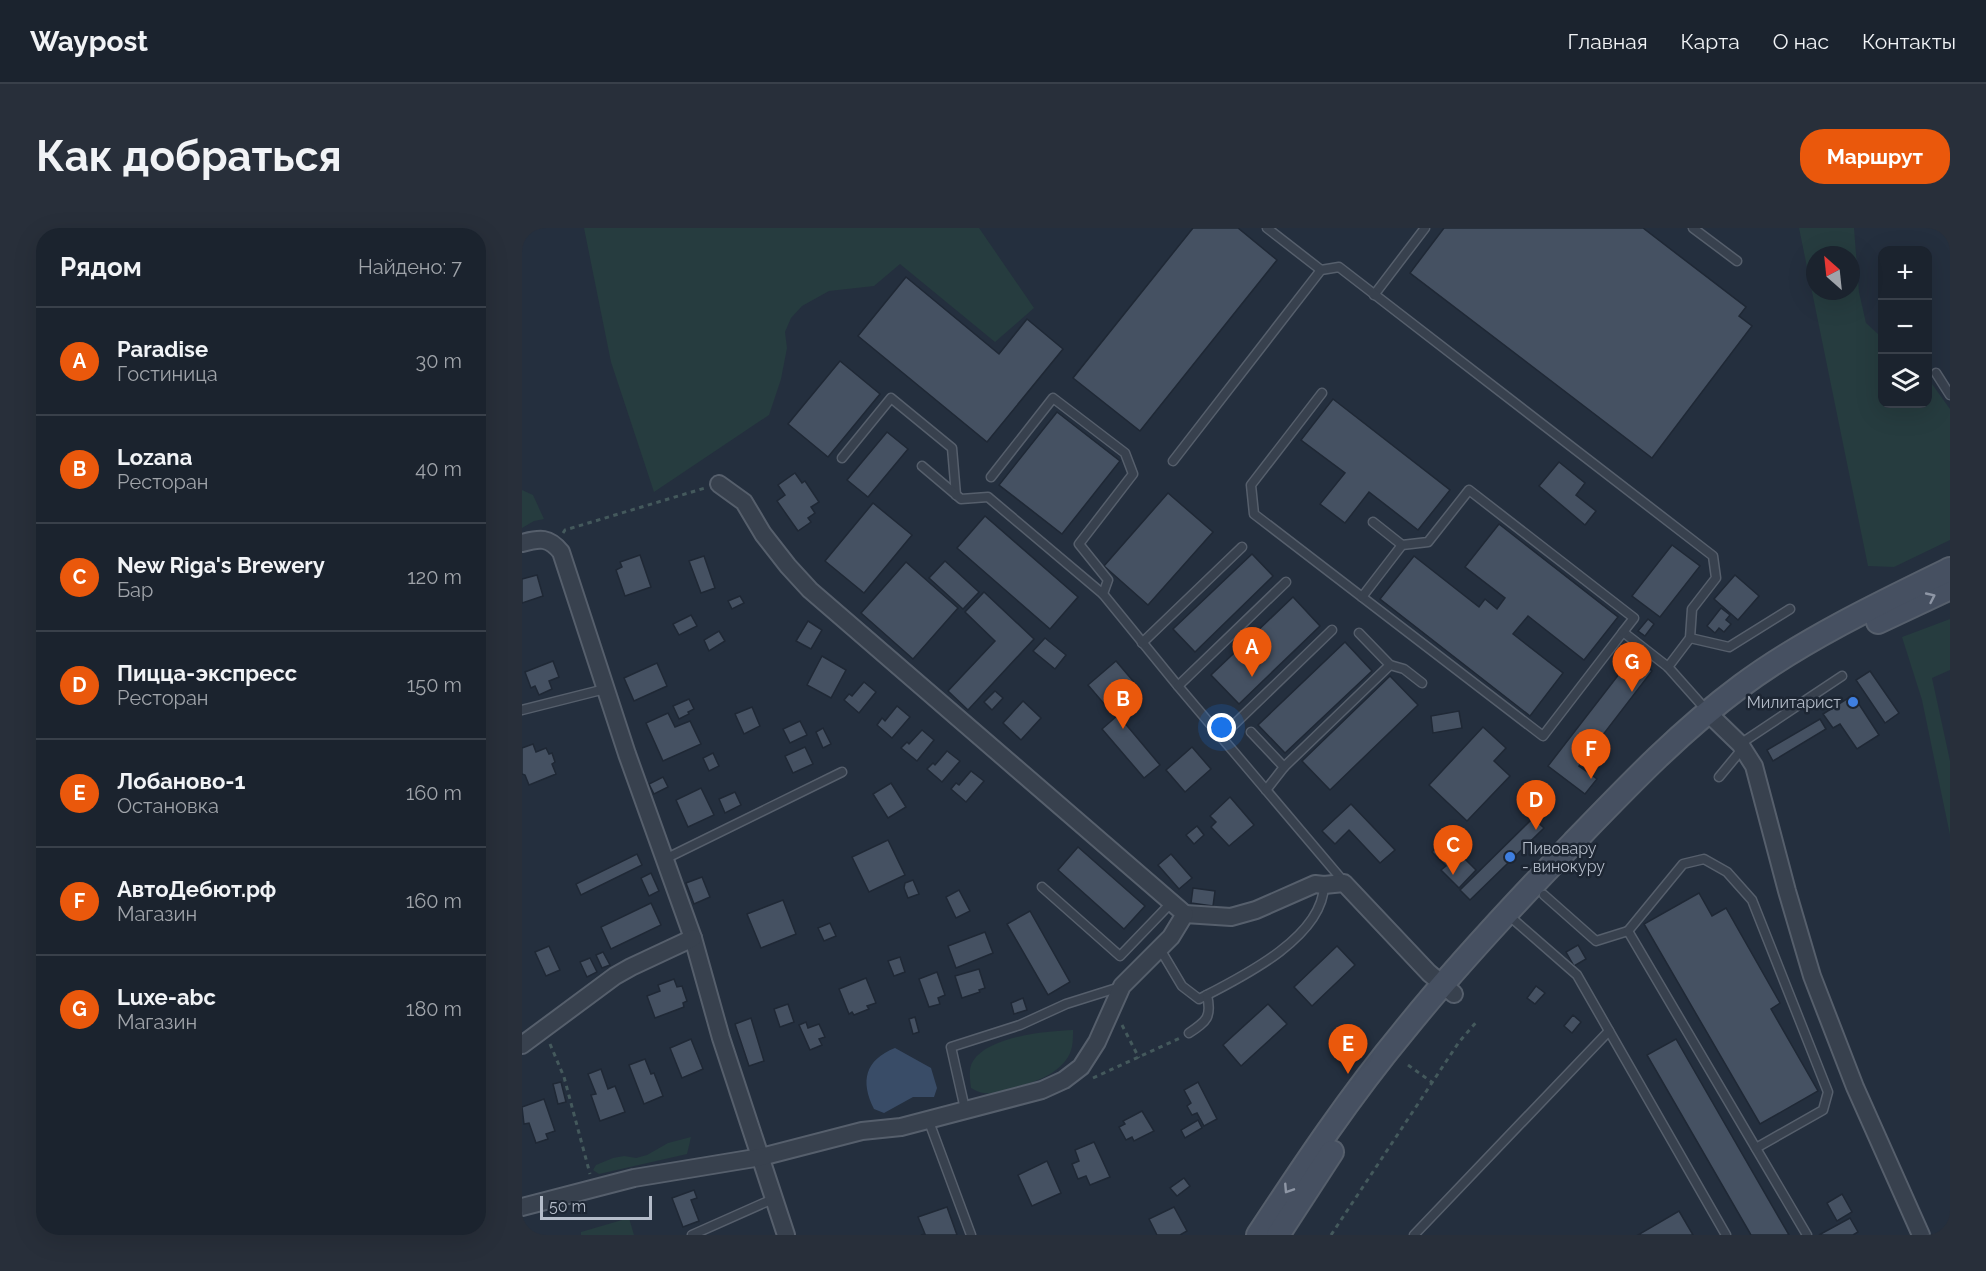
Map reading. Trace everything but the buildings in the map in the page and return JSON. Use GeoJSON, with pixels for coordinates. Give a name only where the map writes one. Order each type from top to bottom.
{"type":"FeatureCollection","features":[{"type":"Feature","properties":{"kind":"main road"},"geometry":{"type":"LineString","coordinates":[[1512,918],[1544,895],[1741,686],[1820,637],[1950,569]]}},
{"type":"Feature","properties":{"kind":"main road"},"geometry":{"type":"LineString","coordinates":[[1258,1235],[1307,1160],[1358,1089],[1616,799],[1713,718],[1750,697],[1782,674],[1826,649],[1950,588]]}},
{"type":"Feature","properties":{"kind":"main road"},"geometry":{"type":"LineString","coordinates":[[1278,1235],[1320,1169],[1414,1041],[1448,989]]}},
{"type":"Feature","properties":{"kind":"street"},"geometry":{"type":"LineString","coordinates":[[719,484],[744,502],[763,534],[788,567],[810,590],[1185,914],[1231,917],[1256,910],[1315,884],[1344,882],[1448,989]]}},
{"type":"Feature","properties":{"kind":"street"},"geometry":{"type":"LineString","coordinates":[[522,543],[539,538],[554,544],[561,552],[565,562],[605,689],[693,938],[721,1038],[786,1235]]}},
{"type":"Feature","properties":{"kind":"street"},"geometry":{"type":"LineString","coordinates":[[1713,718],[1742,746],[1754,766],[1786,891],[1812,976],[1855,1087],[1921,1235]]}},
{"type":"Feature","properties":{"kind":"street"},"geometry":{"type":"LineString","coordinates":[[522,1207],[634,1178],[761,1157],[862,1131],[901,1127],[1042,1090],[1064,1080],[1081,1067],[1097,1042],[1122,986],[1171,937],[1185,914]]}},
{"type":"Feature","properties":{"kind":"street"},"geometry":{"type":"LineString","coordinates":[[522,1045],[543,1032],[623,971],[693,938]]}},
{"type":"Feature","properties":{"kind":"lane"},"geometry":{"type":"LineString","coordinates":[[1267,228],[1321,270]]}},
{"type":"Feature","properties":{"kind":"lane"},"geometry":{"type":"LineString","coordinates":[[1374,295],[1425,228]]}},
{"type":"Feature","properties":{"kind":"lane"},"geometry":{"type":"LineString","coordinates":[[1693,228],[1737,261]]}},
{"type":"Feature","properties":{"kind":"lane"},"geometry":{"type":"LineString","coordinates":[[1173,461],[1321,270],[1339,267],[1713,556],[1716,578],[1692,609],[1689,638],[1668,667]]}},
{"type":"Feature","properties":{"kind":"lane"},"geometry":{"type":"LineString","coordinates":[[1936,373],[1950,395]]}},
{"type":"Feature","properties":{"kind":"lane"},"geometry":{"type":"LineString","coordinates":[[1322,393],[1251,485],[1254,514],[1543,736],[1634,618],[1469,490],[1428,542],[1402,545],[1373,522]]}},
{"type":"Feature","properties":{"kind":"lane"},"geometry":{"type":"LineString","coordinates":[[842,458],[891,398],[952,448],[956,495]]}},
{"type":"Feature","properties":{"kind":"lane"},"geometry":{"type":"LineString","coordinates":[[991,477],[1053,398],[1125,453],[1133,474],[1079,544],[1108,580],[1103,594]]}},
{"type":"Feature","properties":{"kind":"lane"},"geometry":{"type":"LineString","coordinates":[[922,466],[962,499],[988,497],[1103,594],[1344,882]]}},
{"type":"Feature","properties":{"kind":"lane"},"geometry":{"type":"LineString","coordinates":[[1362,597],[1402,545]]}},
{"type":"Feature","properties":{"kind":"lane"},"geometry":{"type":"LineString","coordinates":[[1142,643],[1242,547]]}},
{"type":"Feature","properties":{"kind":"lane"},"geometry":{"type":"LineString","coordinates":[[1178,686],[1286,582]]}},
{"type":"Feature","properties":{"kind":"lane"},"geometry":{"type":"LineString","coordinates":[[1689,638],[1729,647],[1790,609]]}},
{"type":"Feature","properties":{"kind":"lane"},"geometry":{"type":"LineString","coordinates":[[1221,737],[1332,630]]}},
{"type":"Feature","properties":{"kind":"lane"},"geometry":{"type":"LineString","coordinates":[[1623,632],[1668,667],[1713,718]]}},
{"type":"Feature","properties":{"kind":"lane"},"geometry":{"type":"LineString","coordinates":[[1359,633],[1390,665],[1404,669],[1422,683]]}},
{"type":"Feature","properties":{"kind":"lane"},"geometry":{"type":"LineString","coordinates":[[1266,790],[1284,767],[1390,665]]}},
{"type":"Feature","properties":{"kind":"lane"},"geometry":{"type":"LineString","coordinates":[[1719,777],[1742,746],[1842,676]]}},
{"type":"Feature","properties":{"kind":"lane"},"geometry":{"type":"LineString","coordinates":[[522,710],[605,689]]}},
{"type":"Feature","properties":{"kind":"lane"},"geometry":{"type":"LineString","coordinates":[[1251,732],[1284,767]]}},
{"type":"Feature","properties":{"kind":"lane"},"geometry":{"type":"LineString","coordinates":[[665,859],[842,772]]}},
{"type":"Feature","properties":{"kind":"lane"},"geometry":{"type":"LineString","coordinates":[[1544,895],[1596,941],[1628,931],[1683,864],[1704,858],[1727,872],[1752,900],[1828,1092],[1823,1110],[1756,1148]]}},
{"type":"Feature","properties":{"kind":"lane"},"geometry":{"type":"LineString","coordinates":[[1160,949],[1182,986],[1199,999],[1252,972],[1288,945],[1312,919],[1324,897],[1324,885]]}},
{"type":"Feature","properties":{"kind":"lane"},"geometry":{"type":"LineString","coordinates":[[1042,887],[1120,956],[1172,903]]}},
{"type":"Feature","properties":{"kind":"lane"},"geometry":{"type":"LineString","coordinates":[[1512,918],[1577,975],[1726,1235]]}},
{"type":"Feature","properties":{"kind":"lane"},"geometry":{"type":"LineString","coordinates":[[1628,931],[1807,1235]]}},
{"type":"Feature","properties":{"kind":"lane"},"geometry":{"type":"LineString","coordinates":[[965,1109],[951,1047],[1020,1025],[1065,1004],[1122,986]]}},
{"type":"Feature","properties":{"kind":"lane"},"geometry":{"type":"LineString","coordinates":[[1190,1033],[1205,1022],[1210,1009],[1207,995]]}},
{"type":"Feature","properties":{"kind":"lane"},"geometry":{"type":"LineString","coordinates":[[1414,1235],[1609,1030]]}},
{"type":"Feature","properties":{"kind":"lane"},"geometry":{"type":"LineString","coordinates":[[928,1119],[970,1235]]}},
{"type":"Feature","properties":{"kind":"lane"},"geometry":{"type":"LineString","coordinates":[[692,1235],[775,1198]]}},
{"type":"Feature","properties":{"kind":"path"},"geometry":{"type":"LineString","coordinates":[[554,544],[565,530],[719,484]]}},
{"type":"Feature","properties":{"kind":"path"},"geometry":{"type":"LineString","coordinates":[[1109,1016],[1122,1024],[1139,1058]]}},
{"type":"Feature","properties":{"kind":"path"},"geometry":{"type":"LineString","coordinates":[[1331,1235],[1459,1042],[1478,1020]]}},
{"type":"Feature","properties":{"kind":"path"},"geometry":{"type":"LineString","coordinates":[[543,1032],[564,1077],[594,1188]]}},
{"type":"Feature","properties":{"kind":"path"},"geometry":{"type":"LineString","coordinates":[[1087,1081],[1190,1033]]}},
{"type":"Feature","properties":{"kind":"path"},"geometry":{"type":"LineString","coordinates":[[1408,1065],[1433,1083]]}},
{"type":"Feature","properties":{"kind":"green space"},"geometry":{"type":"Polygon","coordinates":[[[584,228],[979,228],[1034,308],[995,342],[900,264],[874,286],[829,291],[802,306],[791,318],[785,332],[787,348],[781,379],[769,415],[654,492],[611,362],[584,228]]]}},
{"type":"Feature","properties":{"kind":"green space"},"geometry":{"type":"Polygon","coordinates":[[[1799,228],[1854,228],[1855,246],[1806,246],[1806,262],[1799,228]]]}},
{"type":"Feature","properties":{"kind":"green space"},"geometry":{"type":"Polygon","coordinates":[[[1860,296],[1866,323],[1878,334],[1878,408],[1932,408],[1932,384],[1950,409],[1950,540],[1894,567],[1868,566],[1814,300],[1860,300],[1860,296]]]}},
{"type":"Feature","properties":{"kind":"green space"},"geometry":{"type":"Polygon","coordinates":[[[522,490],[533,495],[544,519],[534,521],[522,528],[522,490]]]}},
{"type":"Feature","properties":{"kind":"green space"},"geometry":{"type":"Polygon","coordinates":[[[1950,619],[1950,670],[1932,678],[1950,761],[1950,835],[1922,700],[1902,637],[1950,619]]]}},
{"type":"Feature","properties":{"kind":"green space"},"geometry":{"type":"Polygon","coordinates":[[[1073,1030],[1070,1054],[1063,1064],[1043,1078],[995,1093],[982,1093],[971,1088],[971,1064],[981,1053],[992,1046],[1019,1036],[1073,1030]]]}},
{"type":"Feature","properties":{"kind":"green space"},"geometry":{"type":"Polygon","coordinates":[[[691,1137],[687,1154],[599,1174],[593,1170],[596,1165],[613,1158],[624,1156],[636,1158],[647,1155],[668,1143],[691,1137]]]}},
{"type":"Feature","properties":{"kind":"green space"},"geometry":{"type":"Polygon","coordinates":[[[629,1218],[634,1235],[581,1235],[581,1232],[629,1218]]]}},
{"type":"Feature","properties":{"kind":"water"},"geometry":{"type":"Polygon","coordinates":[[[895,1048],[931,1068],[937,1088],[934,1097],[913,1097],[884,1113],[874,1109],[870,1099],[867,1089],[868,1072],[877,1059],[895,1048]]]}},
{"type":"Feature","properties":{"kind":"place","name":"Paradise"},"geometry":{"type":"Point","coordinates":[1252,677]}},
{"type":"Feature","properties":{"kind":"place","name":"Luxe-abc"},"geometry":{"type":"Point","coordinates":[1632,692]}},
{"type":"Feature","properties":{"kind":"place","name":"Милитарист"},"geometry":{"type":"Point","coordinates":[1853,702]}},
{"type":"Feature","properties":{"kind":"place","name":"Lozana"},"geometry":{"type":"Point","coordinates":[1123,729]}},
{"type":"Feature","properties":{"kind":"place","name":"АвтоДебют.рф"},"geometry":{"type":"Point","coordinates":[1591,779]}},
{"type":"Feature","properties":{"kind":"place","name":"Пицца-экспресс"},"geometry":{"type":"Point","coordinates":[1536,830]}},
{"type":"Feature","properties":{"kind":"place","name":"Пивовару - винокуру"},"geometry":{"type":"Point","coordinates":[1510,857]}},
{"type":"Feature","properties":{"kind":"place","name":"New Riga's Brewery"},"geometry":{"type":"Point","coordinates":[1453,875]}},
{"type":"Feature","properties":{"kind":"place","name":"Лобаново-1"},"geometry":{"type":"Point","coordinates":[1348,1074]}}]}
